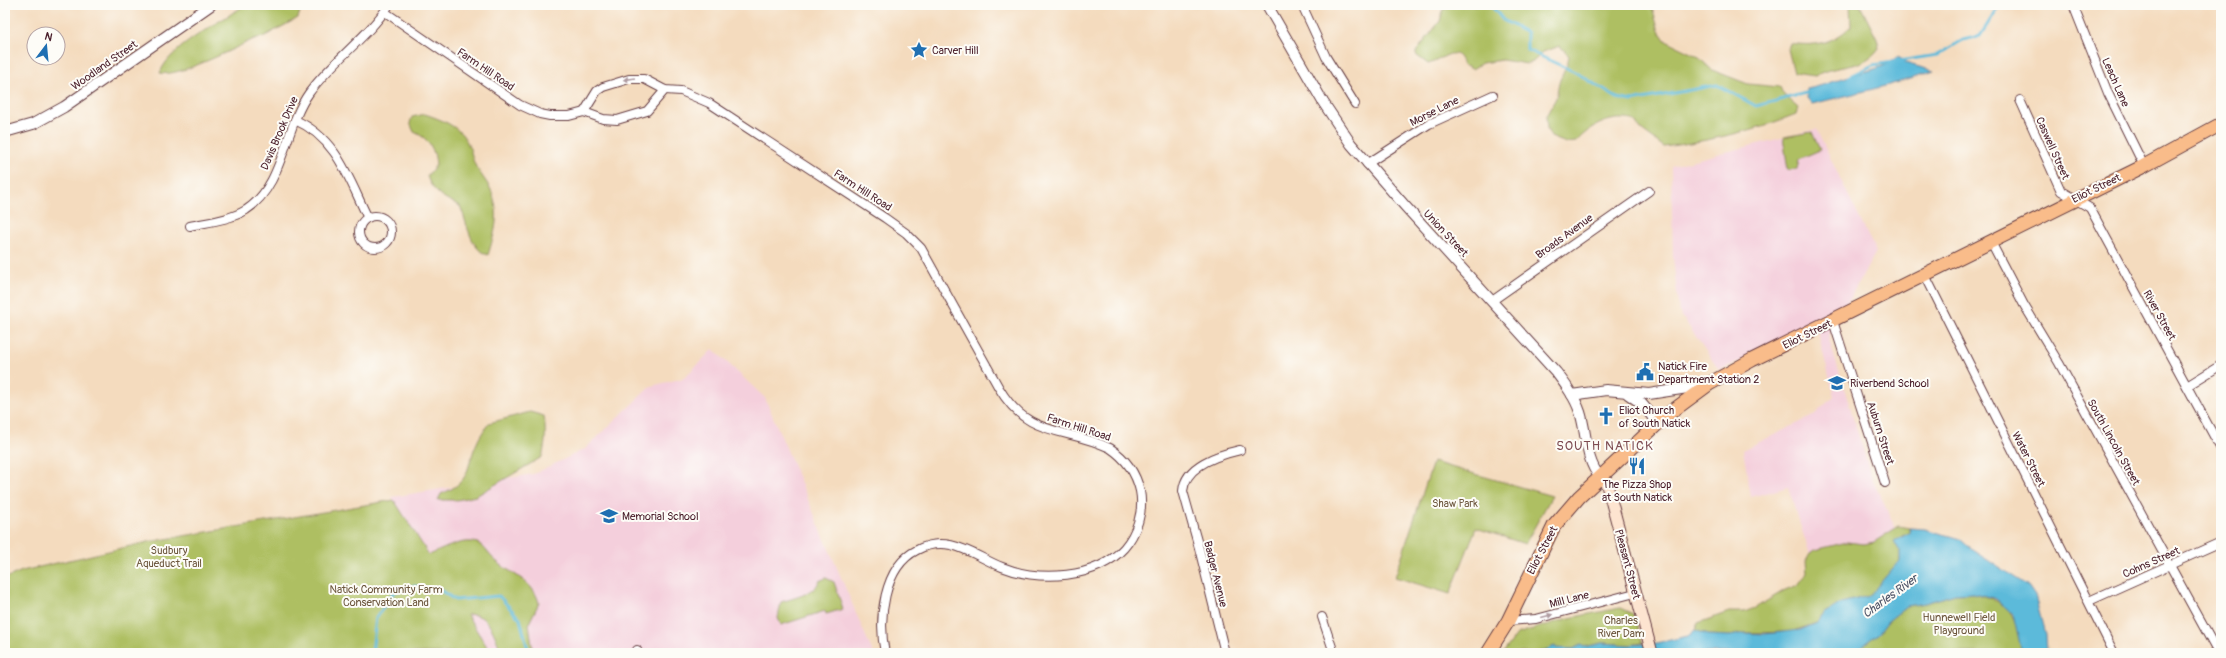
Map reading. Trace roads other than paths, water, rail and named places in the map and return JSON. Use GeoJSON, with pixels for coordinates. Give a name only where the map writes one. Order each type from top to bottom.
{"type":"FeatureCollection","features":[{"type":"Feature","properties":{"kind":"main road","name":"Eliot Street"},"geometry":{"type":"LineString","coordinates":[[1488,653],[1508,621],[1554,526],[1600,477],[1658,423],[1708,384],[1756,358],[1991,242],[2073,199],[2144,166],[2221,124]]}},
{"type":"Feature","properties":{"kind":"main road","name":"Pleasant Street"},"geometry":{"type":"LineString","coordinates":[[1600,477],[1606,485],[1652,653]]}},
{"type":"Feature","properties":{"kind":"street","name":"Woodland Street"},"geometry":{"type":"LineString","coordinates":[[5,132],[33,124],[64,108],[211,5]]}},
{"type":"Feature","properties":{"kind":"street","name":"Union Street"},"geometry":{"type":"LineString","coordinates":[[1266,5],[1332,117],[1367,164],[1492,300],[1556,372],[1572,394],[1580,412],[1593,467],[1600,477]]}},
{"type":"Feature","properties":{"kind":"street"},"geometry":{"type":"LineString","coordinates":[[1302,5],[1326,57],[1354,104]]}},
{"type":"Feature","properties":{"kind":"street","name":"Leach Lane"},"geometry":{"type":"LineString","coordinates":[[2073,5],[2108,94],[2144,166]]}},
{"type":"Feature","properties":{"kind":"street","name":"Farm Hill Road"},"geometry":{"type":"LineString","coordinates":[[387,8],[529,110],[540,114],[560,117],[584,112],[610,120],[642,113],[652,107],[665,90]]}},
{"type":"Feature","properties":{"kind":"street","name":"Davis Brook Drive"},"geometry":{"type":"LineString","coordinates":[[190,226],[236,215],[255,202],[269,184],[295,120],[310,92],[387,8]]}},
{"type":"Feature","properties":{"kind":"street","name":"Farm Hill Road"},"geometry":{"type":"LineString","coordinates":[[584,112],[597,91],[609,84],[629,78],[644,79],[665,90],[681,91],[704,101],[906,233],[927,257],[999,388],[1011,406],[1036,425],[1110,448],[1127,463],[1138,482],[1142,501],[1141,512],[1134,533],[1128,543],[1114,557],[1090,569],[1059,575],[1025,573],[1003,568],[961,547],[944,544],[926,546],[910,554],[898,568],[886,600],[882,630],[885,653]]}},
{"type":"Feature","properties":{"kind":"street","name":"Morse Lane"},"geometry":{"type":"LineString","coordinates":[[1367,164],[1429,124],[1493,95]]}},
{"type":"Feature","properties":{"kind":"street","name":"Caswell Street"},"geometry":{"type":"LineString","coordinates":[[2020,100],[2061,191],[2073,199]]}},
{"type":"Feature","properties":{"kind":"street"},"geometry":{"type":"LineString","coordinates":[[295,120],[315,131],[334,150],[368,218]]}},
{"type":"Feature","properties":{"kind":"street","name":"Broads Avenue"},"geometry":{"type":"LineString","coordinates":[[1492,300],[1649,191]]}},
{"type":"Feature","properties":{"kind":"street","name":"River Street"},"geometry":{"type":"LineString","coordinates":[[2073,199],[2090,208],[2221,449]]}},
{"type":"Feature","properties":{"kind":"street","name":"South Lincoln Street"},"geometry":{"type":"LineString","coordinates":[[1991,242],[2024,305],[2059,363],[2218,653]]}},
{"type":"Feature","properties":{"kind":"street","name":"Water Street"},"geometry":{"type":"LineString","coordinates":[[1925,275],[2114,653]]}},
{"type":"Feature","properties":{"kind":"street","name":"Auburn Street"},"geometry":{"type":"LineString","coordinates":[[1833,321],[1885,483]]}},
{"type":"Feature","properties":{"kind":"street"},"geometry":{"type":"LineString","coordinates":[[2187,386],[2221,365]]}},
{"type":"Feature","properties":{"kind":"street"},"geometry":{"type":"LineString","coordinates":[[1572,394],[1606,390],[1649,394],[1708,384]]}},
{"type":"Feature","properties":{"kind":"street"},"geometry":{"type":"LineString","coordinates":[[1622,392],[1641,403],[1658,423]]}},
{"type":"Feature","properties":{"kind":"street","name":"Badger Avenue"},"geometry":{"type":"LineString","coordinates":[[1225,653],[1199,548],[1185,500],[1183,485],[1192,471],[1222,455],[1240,450]]}},
{"type":"Feature","properties":{"kind":"street","name":"Cohns Street"},"geometry":{"type":"LineString","coordinates":[[2089,601],[2221,542]]}},
{"type":"Feature","properties":{"kind":"street","name":"Mill Lane"},"geometry":{"type":"LineString","coordinates":[[1508,621],[1536,619],[1635,593]]}},
{"type":"Feature","properties":{"kind":"street"},"geometry":{"type":"LineString","coordinates":[[1322,617],[1334,653]]}},
{"type":"Feature","properties":{"kind":"water"},"geometry":{"type":"Polygon","coordinates":[[[1899,56],[1905,63],[1934,71],[1889,85],[1812,104],[1807,98],[1807,89],[1881,67],[1899,56]]]}},
{"type":"Feature","properties":{"kind":"water","name":"Charles River"},"geometry":{"type":"Polygon","coordinates":[[[1910,528],[1925,529],[1960,539],[1972,550],[2028,586],[2035,596],[2045,634],[2046,653],[2022,653],[2013,614],[1996,599],[1974,593],[1955,594],[1925,603],[1907,606],[1888,621],[1879,633],[1852,653],[1537,653],[1555,646],[1556,648],[1573,649],[1581,645],[1584,647],[1603,643],[1629,645],[1657,643],[1688,636],[1695,630],[1708,635],[1730,636],[1745,633],[1765,634],[1800,630],[1817,623],[1824,614],[1841,603],[1869,596],[1899,561],[1899,550],[1894,541],[1909,533],[1910,528]]]}},
{"type":"Feature","properties":{"kind":"waterway"},"geometry":{"type":"LineString","coordinates":[[1491,5],[1503,20],[1527,33],[1527,50],[1575,72],[1617,98],[1632,101],[1717,85],[1756,106],[1810,92]]}},
{"type":"Feature","properties":{"kind":"waterway"},"geometry":{"type":"LineString","coordinates":[[1899,61],[1937,55],[1963,40],[1980,36],[2000,5]]}},
{"type":"Feature","properties":{"kind":"waterway"},"geometry":{"type":"LineString","coordinates":[[1849,77],[1873,65],[1894,62]]}},
{"type":"Feature","properties":{"kind":"waterway"},"geometry":{"type":"LineString","coordinates":[[372,653],[376,618],[394,592],[413,586],[440,590],[455,600],[499,596],[520,619],[529,653]]}},
{"type":"Feature","properties":{"kind":"place","name":"Carver Hill"},"geometry":{"type":"Point","coordinates":[919,50]}},
{"type":"Feature","properties":{"kind":"place","name":"Natick Fire Department Station 2"},"geometry":{"type":"Point","coordinates":[1645,372]}},
{"type":"Feature","properties":{"kind":"place","name":"Riverbend School"},"geometry":{"type":"Point","coordinates":[1837,383]}},
{"type":"Feature","properties":{"kind":"place","name":"Eliot Church of South Natick"},"geometry":{"type":"Point","coordinates":[1606,416]}},
{"type":"Feature","properties":{"kind":"place","name":"The Pizza Shop at South Natick"},"geometry":{"type":"Point","coordinates":[1637,466]}},
{"type":"Feature","properties":{"kind":"place","name":"Memorial School"},"geometry":{"type":"Point","coordinates":[609,516]}},
{"type":"Feature","properties":{"kind":"district","name":"SOUTH NATICK"},"geometry":{"type":"Point","coordinates":[1605,445]}},
{"type":"Feature","properties":{"kind":"park label","name":"Shaw Park"},"geometry":{"type":"Point","coordinates":[1455,503]}},
{"type":"Feature","properties":{"kind":"park label","name":"Sudbury Aqueduct Trail"},"geometry":{"type":"Point","coordinates":[169,556]}},
{"type":"Feature","properties":{"kind":"park label","name":"Natick Community Farm Conservation Land"},"geometry":{"type":"Point","coordinates":[386,595]}},
{"type":"Feature","properties":{"kind":"park label","name":"Hunnewell Field Playground"},"geometry":{"type":"Point","coordinates":[1959,623]}},
{"type":"Feature","properties":{"kind":"park label","name":"Charles River Dam"},"geometry":{"type":"Point","coordinates":[1621,626]}}]}
